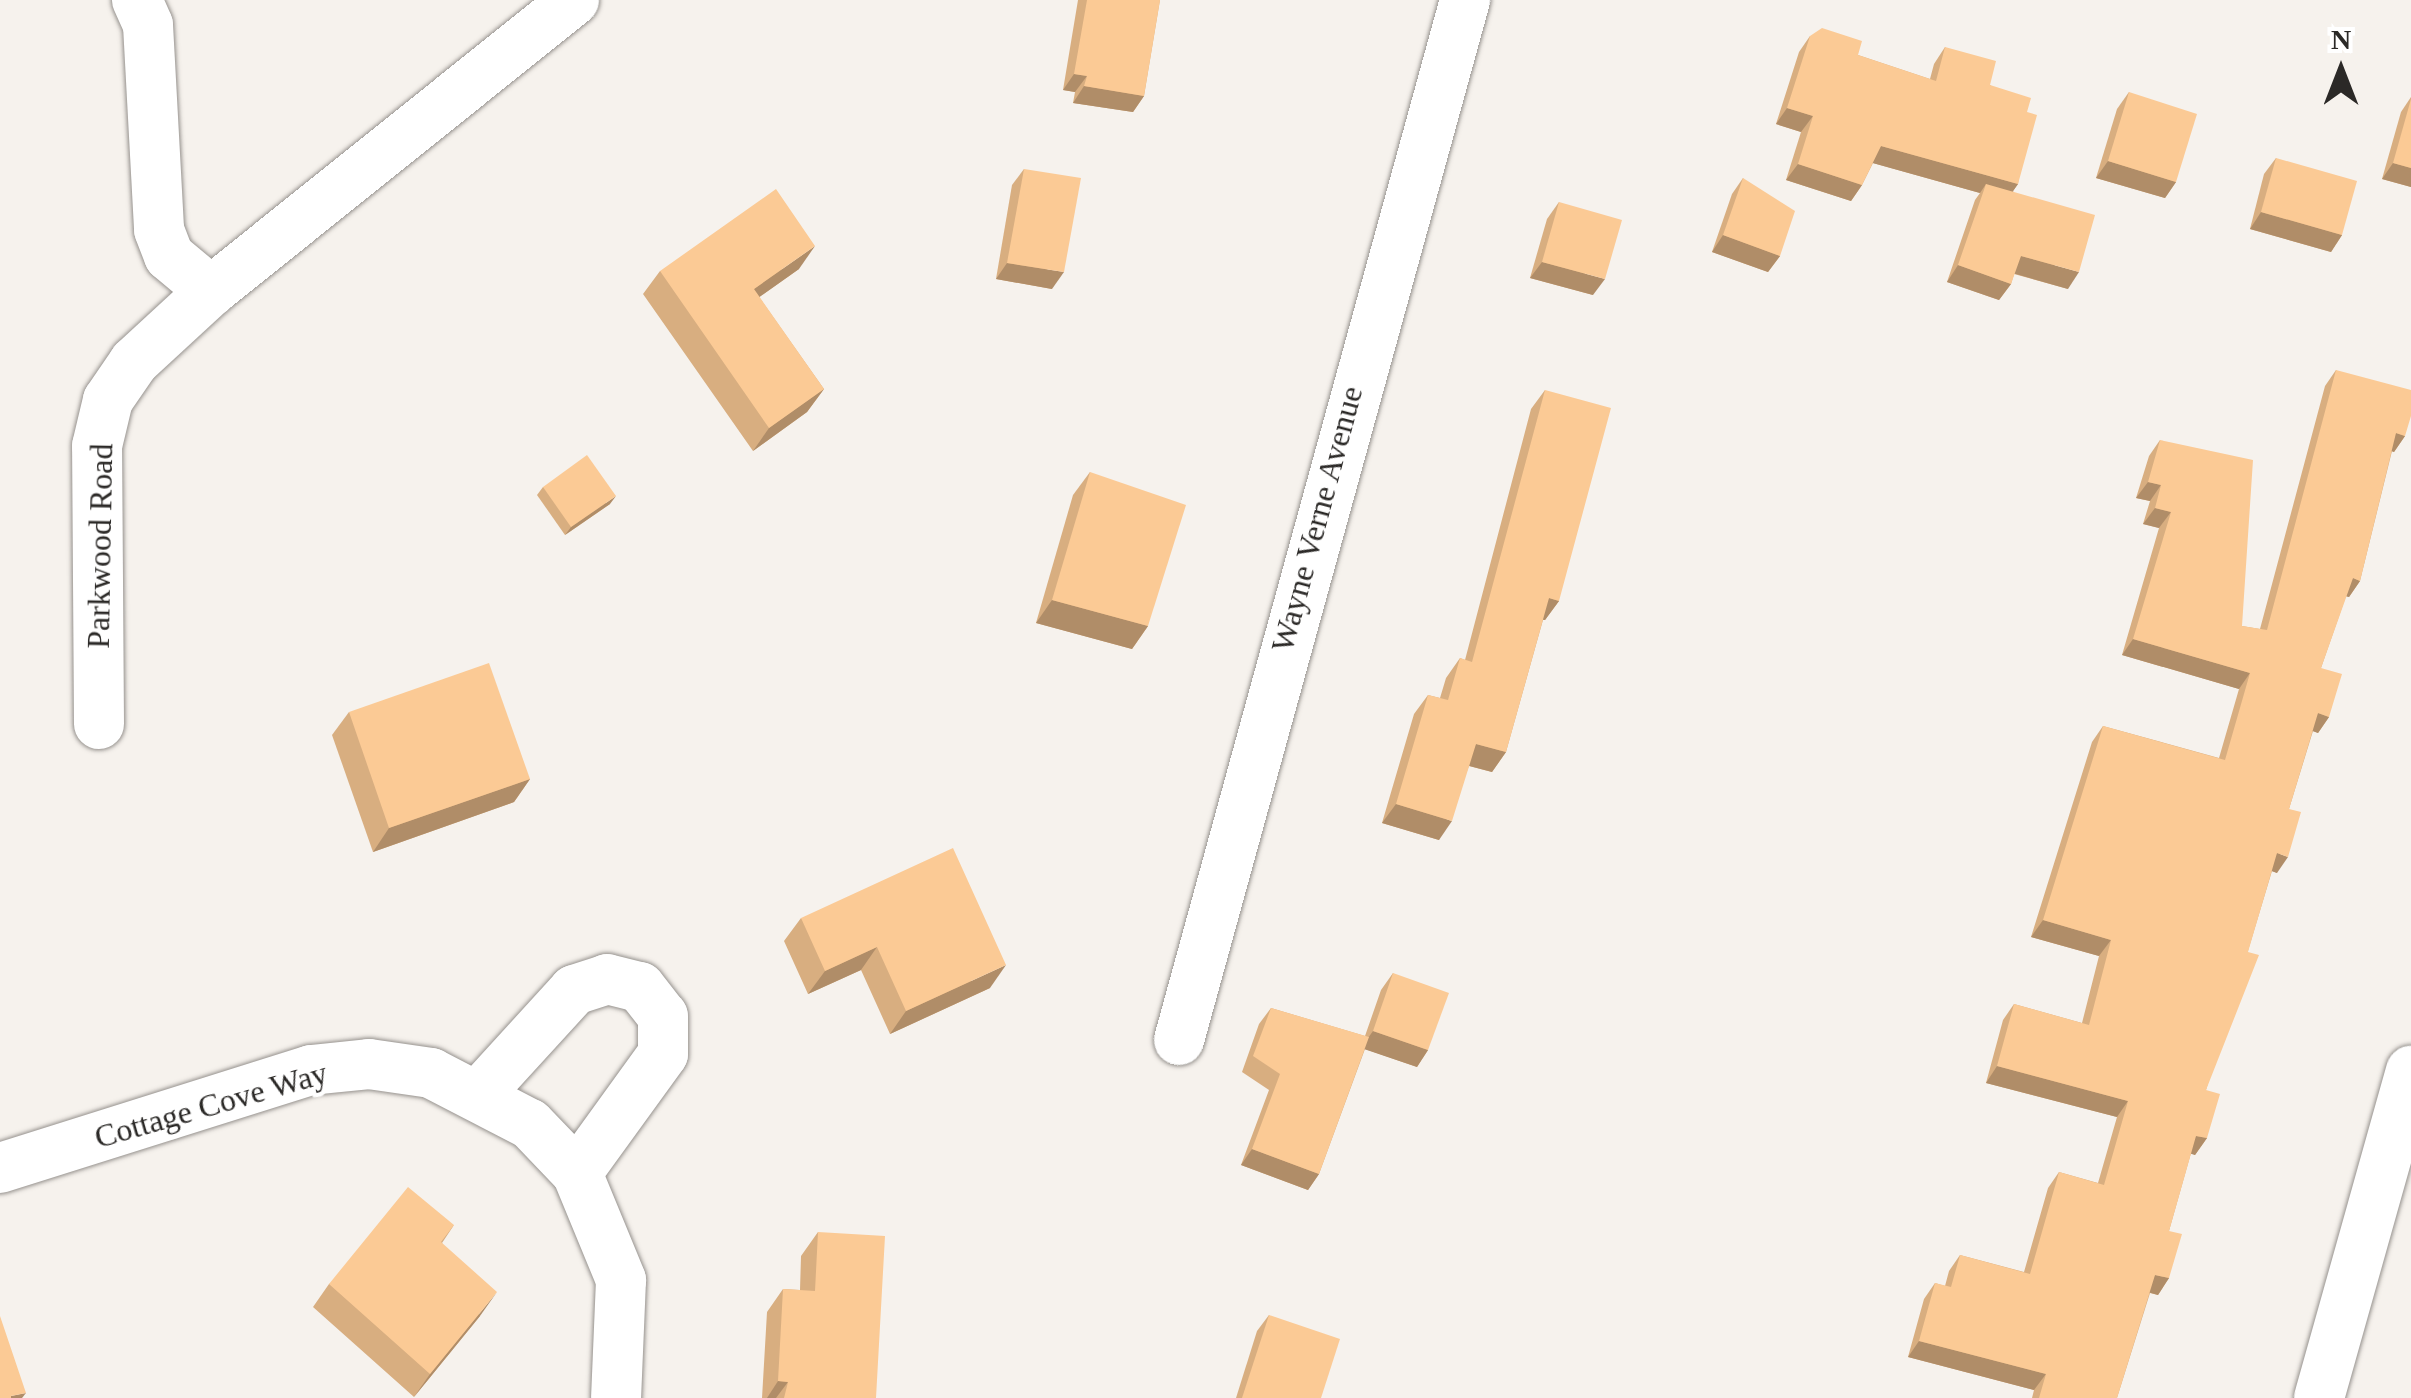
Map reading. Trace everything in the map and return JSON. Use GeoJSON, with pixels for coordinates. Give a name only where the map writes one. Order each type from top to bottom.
{"type":"FeatureCollection","features":[{"type":"Feature","properties":{"kind":"street"},"geometry":{"type":"LineString","coordinates":[[137,0],[148,25],[159,230],[168,256],[210,290]]}},
{"type":"Feature","properties":{"kind":"street","name":"Parkwood Road"},"geometry":{"type":"LineString","coordinates":[[99,724],[97,446],[108,400],[134,362],[210,290],[574,0]]}},
{"type":"Feature","properties":{"kind":"street","name":"Wayne Verne Avenue"},"geometry":{"type":"LineString","coordinates":[[1179,1040],[1465,0]]}},
{"type":"Feature","properties":{"kind":"street"},"geometry":{"type":"LineString","coordinates":[[481,1092],[574,990],[607,979],[640,987],[662,1016],[662,1054],[576,1173]]}},
{"type":"Feature","properties":{"kind":"street","name":"Cottage Cove Way"},"geometry":{"type":"LineString","coordinates":[[0,1168],[311,1070],[369,1064],[481,1092],[530,1124],[576,1173],[621,1280],[616,1398]]}},
{"type":"Feature","properties":{"kind":"street"},"geometry":{"type":"LineString","coordinates":[[2319,1398],[2411,1070]]}},
{"type":"Feature","properties":{"kind":"building"},"geometry":{"type":"Polygon","coordinates":[[[1087,0],[1160,0],[1144,96],[1084,86],[1087,76],[1074,74],[1087,0]]]}},
{"type":"Feature","properties":{"kind":"building"},"geometry":{"type":"Polygon","coordinates":[[[1822,28],[1862,41],[1858,55],[1936,81],[1945,47],[1996,61],[1990,85],[2031,98],[2027,112],[2037,115],[2018,184],[1881,146],[1862,185],[1798,164],[1813,116],[1787,108],[1810,36],[1822,28]]]}},
{"type":"Feature","properties":{"kind":"building"},"geometry":{"type":"Polygon","coordinates":[[[2129,92],[2197,114],[2176,182],[2108,161],[2129,92]]]}},
{"type":"Feature","properties":{"kind":"building"},"geometry":{"type":"Polygon","coordinates":[[[2411,99],[2411,168],[2393,163],[2411,99]]]}},
{"type":"Feature","properties":{"kind":"building"},"geometry":{"type":"Polygon","coordinates":[[[2276,158],[2357,181],[2342,235],[2261,212],[2276,158]]]}},
{"type":"Feature","properties":{"kind":"building"},"geometry":{"type":"Polygon","coordinates":[[[1024,169],[1081,178],[1064,272],[1007,263],[1024,169]]]}},
{"type":"Feature","properties":{"kind":"building"},"geometry":{"type":"Polygon","coordinates":[[[1743,178],[1795,211],[1780,256],[1723,235],[1743,178]]]}},
{"type":"Feature","properties":{"kind":"building"},"geometry":{"type":"Polygon","coordinates":[[[1986,184],[2095,215],[2079,272],[2021,256],[2011,284],[1958,265],[1986,184]]]}},
{"type":"Feature","properties":{"kind":"building"},"geometry":{"type":"Polygon","coordinates":[[[776,189],[815,246],[754,289],[824,389],[769,428],[660,271],[776,189]]]}},
{"type":"Feature","properties":{"kind":"building"},"geometry":{"type":"Polygon","coordinates":[[[1559,202],[1622,220],[1605,279],[1542,262],[1559,202]]]}},
{"type":"Feature","properties":{"kind":"building"},"geometry":{"type":"Polygon","coordinates":[[[2336,370],[2411,390],[2411,416],[2405,436],[2396,433],[2360,581],[2353,578],[2321,668],[2342,674],[2329,717],[2318,713],[2289,809],[2301,812],[2288,857],[2277,853],[2248,952],[2259,955],[2206,1090],[2220,1094],[2207,1138],[2196,1136],[2169,1231],[2182,1234],[2169,1278],[2155,1275],[2117,1398],[2039,1398],[2046,1374],[1919,1341],[1935,1283],[1951,1287],[1960,1255],[2030,1274],[2059,1172],[2104,1185],[2128,1101],[1997,1066],[2014,1004],[2089,1025],[2111,940],[2043,920],[2103,726],[2225,760],[2250,673],[2133,639],[2171,512],[2155,508],[2161,485],[2148,482],[2160,440],[2253,460],[2242,626],[2267,630],[2336,370]]]}},
{"type":"Feature","properties":{"kind":"building"},"geometry":{"type":"Polygon","coordinates":[[[1545,390],[1611,408],[1559,601],[1549,598],[1506,752],[1476,744],[1452,821],[1396,804],[1428,695],[1448,700],[1460,658],[1472,662],[1545,390]]]}},
{"type":"Feature","properties":{"kind":"building"},"geometry":{"type":"Polygon","coordinates":[[[587,455],[616,496],[571,527],[543,487],[587,455]]]}},
{"type":"Feature","properties":{"kind":"building"},"geometry":{"type":"Polygon","coordinates":[[[1090,472],[1186,505],[1148,626],[1052,600],[1090,472]]]}},
{"type":"Feature","properties":{"kind":"building"},"geometry":{"type":"Polygon","coordinates":[[[489,663],[530,779],[389,828],[349,712],[489,663]]]}},
{"type":"Feature","properties":{"kind":"building"},"geometry":{"type":"Polygon","coordinates":[[[953,848],[1006,965],[906,1011],[877,947],[825,971],[801,918],[953,848]]]}},
{"type":"Feature","properties":{"kind":"building"},"geometry":{"type":"Polygon","coordinates":[[[1393,973],[1449,993],[1428,1050],[1373,1031],[1393,973]]]}},
{"type":"Feature","properties":{"kind":"building"},"geometry":{"type":"Polygon","coordinates":[[[1271,1008],[1369,1037],[1319,1174],[1252,1149],[1280,1074],[1253,1056],[1271,1008]]]}},
{"type":"Feature","properties":{"kind":"building"},"geometry":{"type":"Polygon","coordinates":[[[408,1187],[454,1225],[441,1242],[497,1292],[430,1374],[329,1284],[408,1187]]]}},
{"type":"Feature","properties":{"kind":"building"},"geometry":{"type":"Polygon","coordinates":[[[818,1232],[885,1236],[876,1398],[784,1398],[788,1382],[778,1381],[783,1289],[815,1291],[818,1232]]]}},
{"type":"Feature","properties":{"kind":"building"},"geometry":{"type":"Polygon","coordinates":[[[1269,1315],[1340,1339],[1321,1398],[1242,1398],[1269,1315]]]}},
{"type":"Feature","properties":{"kind":"building"},"geometry":{"type":"Polygon","coordinates":[[[0,1316],[26,1393],[11,1398],[0,1398],[0,1316]]]}}]}
